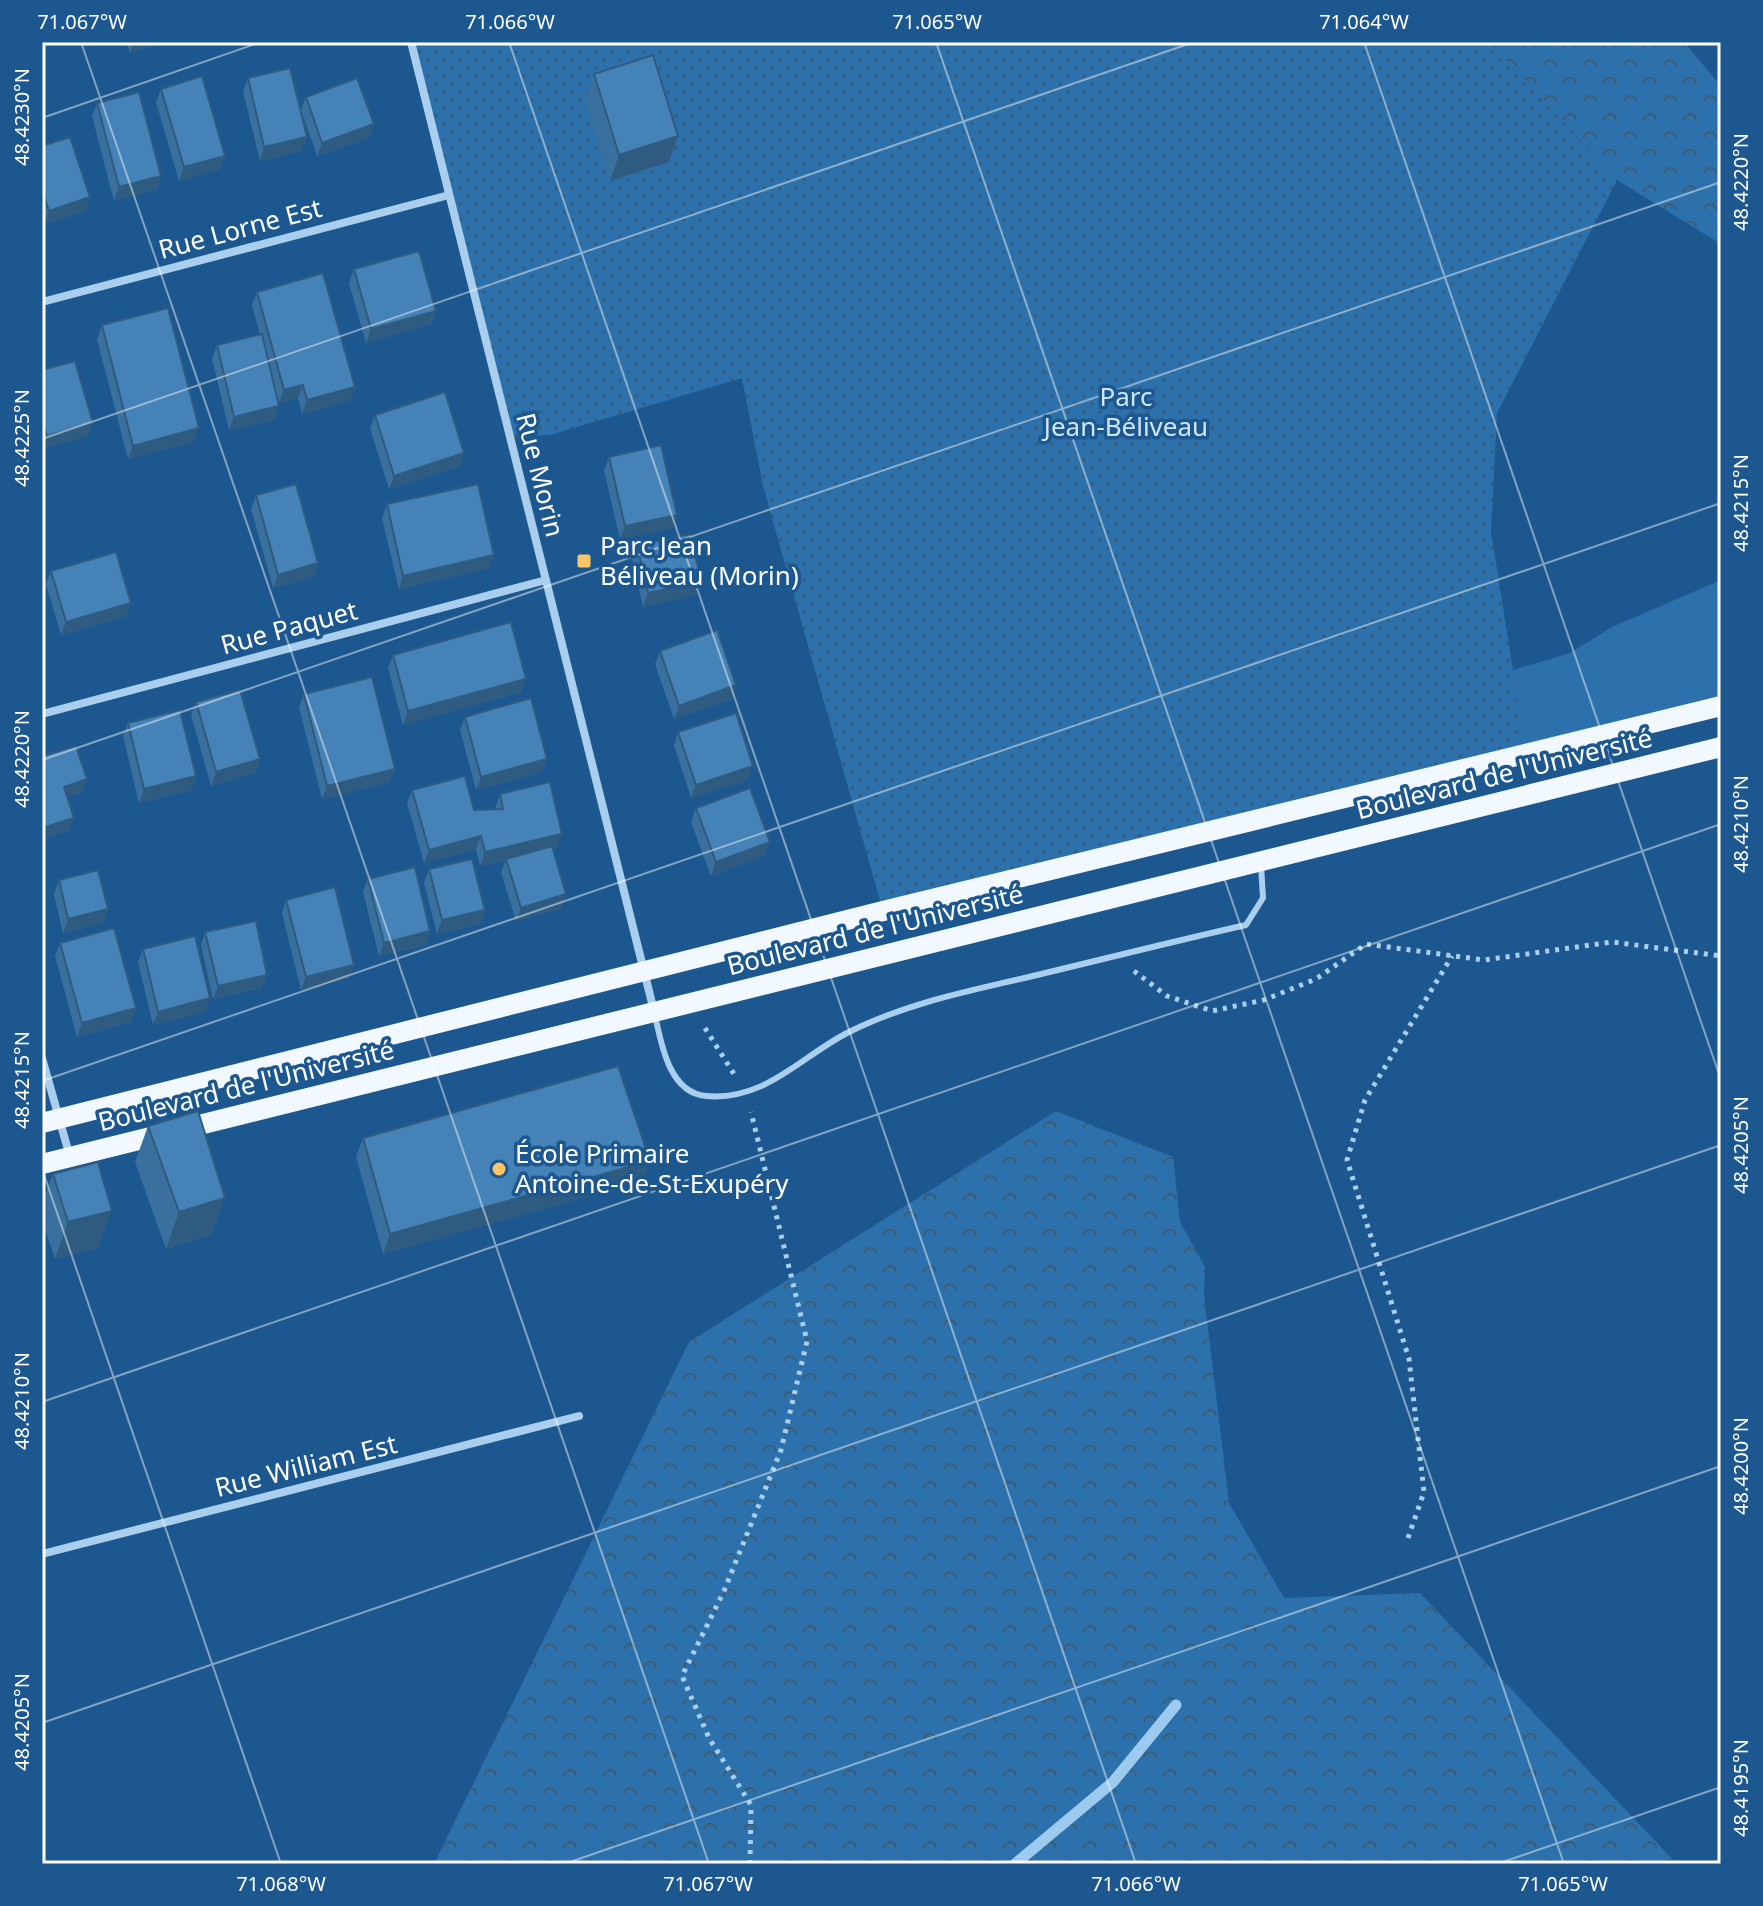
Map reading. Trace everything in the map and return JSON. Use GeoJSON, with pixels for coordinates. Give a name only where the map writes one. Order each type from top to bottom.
{"type":"FeatureCollection","features":[{"type":"Feature","properties":{"kind":"main road","name":"Boulevard de l'Université"},"geometry":{"type":"LineString","coordinates":[[50,1121],[1721,706]]}},
{"type":"Feature","properties":{"kind":"main road","name":"Boulevard de l'Université"},"geometry":{"type":"LineString","coordinates":[[42,1164],[1721,747]]}},
{"type":"Feature","properties":{"kind":"street","name":"Rue Morin"},"geometry":{"type":"LineString","coordinates":[[411,42],[654,1011]]}},
{"type":"Feature","properties":{"kind":"street","name":"Rue Lorne Est"},"geometry":{"type":"LineString","coordinates":[[42,302],[449,195]]}},
{"type":"Feature","properties":{"kind":"street","name":"Rue Paquet"},"geometry":{"type":"LineString","coordinates":[[42,714],[546,580]]}},
{"type":"Feature","properties":{"kind":"street"},"geometry":{"type":"LineString","coordinates":[[42,1058],[50,1121],[70,1157]]}},
{"type":"Feature","properties":{"kind":"street","name":"Rue William Est"},"geometry":{"type":"LineString","coordinates":[[42,1554],[579,1416]]}},
{"type":"Feature","properties":{"kind":"lane"},"geometry":{"type":"LineString","coordinates":[[654,1011],[663,1048],[676,1081],[703,1096],[746,1093],[782,1077],[845,1034],[921,1002],[1246,925],[1263,898],[1261,863]]}},
{"type":"Feature","properties":{"kind":"path"},"geometry":{"type":"LineString","coordinates":[[1115,954],[1167,996],[1212,1011],[1264,1000],[1316,979],[1366,944],[1484,960],[1612,942],[1721,956]]}},
{"type":"Feature","properties":{"kind":"path"},"geometry":{"type":"LineString","coordinates":[[1408,1538],[1424,1492],[1409,1359],[1347,1160],[1365,1100],[1452,956]]}},
{"type":"Feature","properties":{"kind":"path"},"geometry":{"type":"LineString","coordinates":[[702,1022],[746,1093],[807,1341],[781,1450],[724,1591],[682,1676],[709,1738],[751,1805],[750,1864]]}},
{"type":"Feature","properties":{"kind":"green space","name":"Parc Jean-Béliveau"},"geometry":{"type":"Polygon","coordinates":[[[411,42],[1489,42],[1617,180],[1497,413],[1491,532],[1513,670],[1522,757],[883,911],[763,486],[742,378],[550,435],[510,438],[411,42]]]}},
{"type":"Feature","properties":{"kind":"green space"},"geometry":{"type":"Polygon","coordinates":[[[1489,42],[1684,42],[1721,86],[1721,244],[1617,180],[1489,42]]]}},
{"type":"Feature","properties":{"kind":"green space"},"geometry":{"type":"Polygon","coordinates":[[[1721,580],[1721,706],[1522,757],[1513,670],[1570,653],[1612,627],[1721,580]]]}},
{"type":"Feature","properties":{"kind":"green space"},"geometry":{"type":"Polygon","coordinates":[[[1056,1111],[1173,1157],[1180,1222],[1205,1267],[1204,1295],[1229,1503],[1284,1598],[1420,1593],[1677,1864],[434,1864],[689,1342],[1056,1111]]]}},
{"type":"Feature","properties":{"kind":"building"},"geometry":{"type":"Polygon","coordinates":[[[653,55],[678,136],[619,155],[594,74],[653,55]]]}},
{"type":"Feature","properties":{"kind":"building"},"geometry":{"type":"Polygon","coordinates":[[[290,68],[307,137],[264,147],[248,78],[290,68]]]}},
{"type":"Feature","properties":{"kind":"building"},"geometry":{"type":"Polygon","coordinates":[[[202,76],[225,156],[184,167],[161,89],[202,76]]]}},
{"type":"Feature","properties":{"kind":"building"},"geometry":{"type":"Polygon","coordinates":[[[357,78],[374,124],[322,143],[306,97],[357,78]]]}},
{"type":"Feature","properties":{"kind":"building"},"geometry":{"type":"Polygon","coordinates":[[[139,92],[161,176],[119,187],[97,103],[139,92]]]}},
{"type":"Feature","properties":{"kind":"building"},"geometry":{"type":"Polygon","coordinates":[[[70,137],[90,197],[49,211],[42,190],[42,146],[70,137]]]}},
{"type":"Feature","properties":{"kind":"building"},"geometry":{"type":"Polygon","coordinates":[[[419,251],[436,311],[371,329],[354,269],[419,251]]]}},
{"type":"Feature","properties":{"kind":"building"},"geometry":{"type":"Polygon","coordinates":[[[323,273],[355,387],[307,400],[303,385],[284,390],[257,292],[323,273]]]}},
{"type":"Feature","properties":{"kind":"building"},"geometry":{"type":"Polygon","coordinates":[[[168,308],[199,428],[133,446],[102,325],[168,308]]]}},
{"type":"Feature","properties":{"kind":"building"},"geometry":{"type":"Polygon","coordinates":[[[262,334],[279,406],[234,417],[217,345],[262,334]]]}},
{"type":"Feature","properties":{"kind":"building"},"geometry":{"type":"Polygon","coordinates":[[[75,361],[93,423],[47,436],[42,420],[42,370],[75,361]]]}},
{"type":"Feature","properties":{"kind":"building"},"geometry":{"type":"Polygon","coordinates":[[[445,392],[464,453],[394,476],[375,415],[445,392]]]}},
{"type":"Feature","properties":{"kind":"building"},"geometry":{"type":"Polygon","coordinates":[[[661,445],[677,515],[625,526],[609,457],[661,445]]]}},
{"type":"Feature","properties":{"kind":"building"},"geometry":{"type":"Polygon","coordinates":[[[296,484],[318,563],[278,575],[256,495],[296,484]]]}},
{"type":"Feature","properties":{"kind":"building"},"geometry":{"type":"Polygon","coordinates":[[[478,484],[494,555],[403,576],[387,504],[478,484]]]}},
{"type":"Feature","properties":{"kind":"building"},"geometry":{"type":"Polygon","coordinates":[[[691,534],[701,582],[648,593],[637,545],[691,534]]]}},
{"type":"Feature","properties":{"kind":"building"},"geometry":{"type":"Polygon","coordinates":[[[116,552],[131,603],[66,622],[51,571],[116,552]]]}},
{"type":"Feature","properties":{"kind":"building"},"geometry":{"type":"Polygon","coordinates":[[[511,622],[526,679],[408,711],[393,655],[511,622]]]}},
{"type":"Feature","properties":{"kind":"building"},"geometry":{"type":"Polygon","coordinates":[[[717,630],[736,685],[679,706],[660,651],[717,630]]]}},
{"type":"Feature","properties":{"kind":"building"},"geometry":{"type":"Polygon","coordinates":[[[372,677],[395,769],[327,786],[304,694],[372,677]]]}},
{"type":"Feature","properties":{"kind":"building"},"geometry":{"type":"Polygon","coordinates":[[[240,690],[260,759],[216,772],[196,702],[240,690]]]}},
{"type":"Feature","properties":{"kind":"building"},"geometry":{"type":"Polygon","coordinates":[[[531,698],[547,759],[481,777],[465,717],[531,698]]]}},
{"type":"Feature","properties":{"kind":"building"},"geometry":{"type":"Polygon","coordinates":[[[180,710],[196,776],[144,789],[128,723],[180,710]]]}},
{"type":"Feature","properties":{"kind":"building"},"geometry":{"type":"Polygon","coordinates":[[[736,713],[753,766],[696,785],[678,732],[736,713]]]}},
{"type":"Feature","properties":{"kind":"building"},"geometry":{"type":"Polygon","coordinates":[[[76,746],[87,779],[64,787],[74,818],[42,828],[42,756],[76,746]]]}},
{"type":"Feature","properties":{"kind":"building"},"geometry":{"type":"Polygon","coordinates":[[[465,776],[474,810],[503,809],[500,794],[550,782],[562,834],[485,852],[481,836],[429,850],[412,790],[465,776]]]}},
{"type":"Feature","properties":{"kind":"building"},"geometry":{"type":"Polygon","coordinates":[[[750,788],[770,842],[716,862],[696,808],[750,788]]]}},
{"type":"Feature","properties":{"kind":"building"},"geometry":{"type":"Polygon","coordinates":[[[552,846],[566,894],[521,908],[506,859],[552,846]]]}},
{"type":"Feature","properties":{"kind":"building"},"geometry":{"type":"Polygon","coordinates":[[[472,859],[485,910],[442,920],[429,869],[472,859]]]}},
{"type":"Feature","properties":{"kind":"building"},"geometry":{"type":"Polygon","coordinates":[[[415,867],[430,931],[384,943],[368,879],[415,867]]]}},
{"type":"Feature","properties":{"kind":"building"},"geometry":{"type":"Polygon","coordinates":[[[98,870],[108,909],[68,919],[59,880],[98,870]]]}},
{"type":"Feature","properties":{"kind":"building"},"geometry":{"type":"Polygon","coordinates":[[[335,887],[354,965],[306,977],[286,900],[335,887]]]}},
{"type":"Feature","properties":{"kind":"building"},"geometry":{"type":"Polygon","coordinates":[[[256,921],[267,975],[218,986],[205,932],[256,921]]]}},
{"type":"Feature","properties":{"kind":"building"},"geometry":{"type":"Polygon","coordinates":[[[114,928],[136,1008],[82,1023],[60,943],[114,928]]]}},
{"type":"Feature","properties":{"kind":"building"},"geometry":{"type":"Polygon","coordinates":[[[195,936],[210,998],[158,1012],[143,949],[195,936]]]}},
{"type":"Feature","properties":{"kind":"building","name":"École Primaire Antoine-de-St-Exupéry"},"geometry":{"type":"Polygon","coordinates":[[[618,1066],[650,1161],[390,1234],[363,1138],[618,1066]]]}},
{"type":"Feature","properties":{"kind":"building"},"geometry":{"type":"Polygon","coordinates":[[[198,1111],[225,1198],[179,1212],[148,1126],[198,1111]]]}},
{"type":"Feature","properties":{"kind":"building"},"geometry":{"type":"Polygon","coordinates":[[[98,1162],[112,1211],[68,1222],[53,1174],[98,1162]]]}},
{"type":"Feature","properties":{"kind":"waterway"},"geometry":{"type":"LineString","coordinates":[[1015,1864],[1113,1782],[1176,1705]]}},
{"type":"Feature","properties":{"kind":"place","name":"Parc Jean Béliveau (Morin)"},"geometry":{"type":"Point","coordinates":[584,561]}},
{"type":"Feature","properties":{"kind":"place","name":"École Primaire Antoine-de-St-Exupéry"},"geometry":{"type":"Point","coordinates":[499,1169]}}]}
